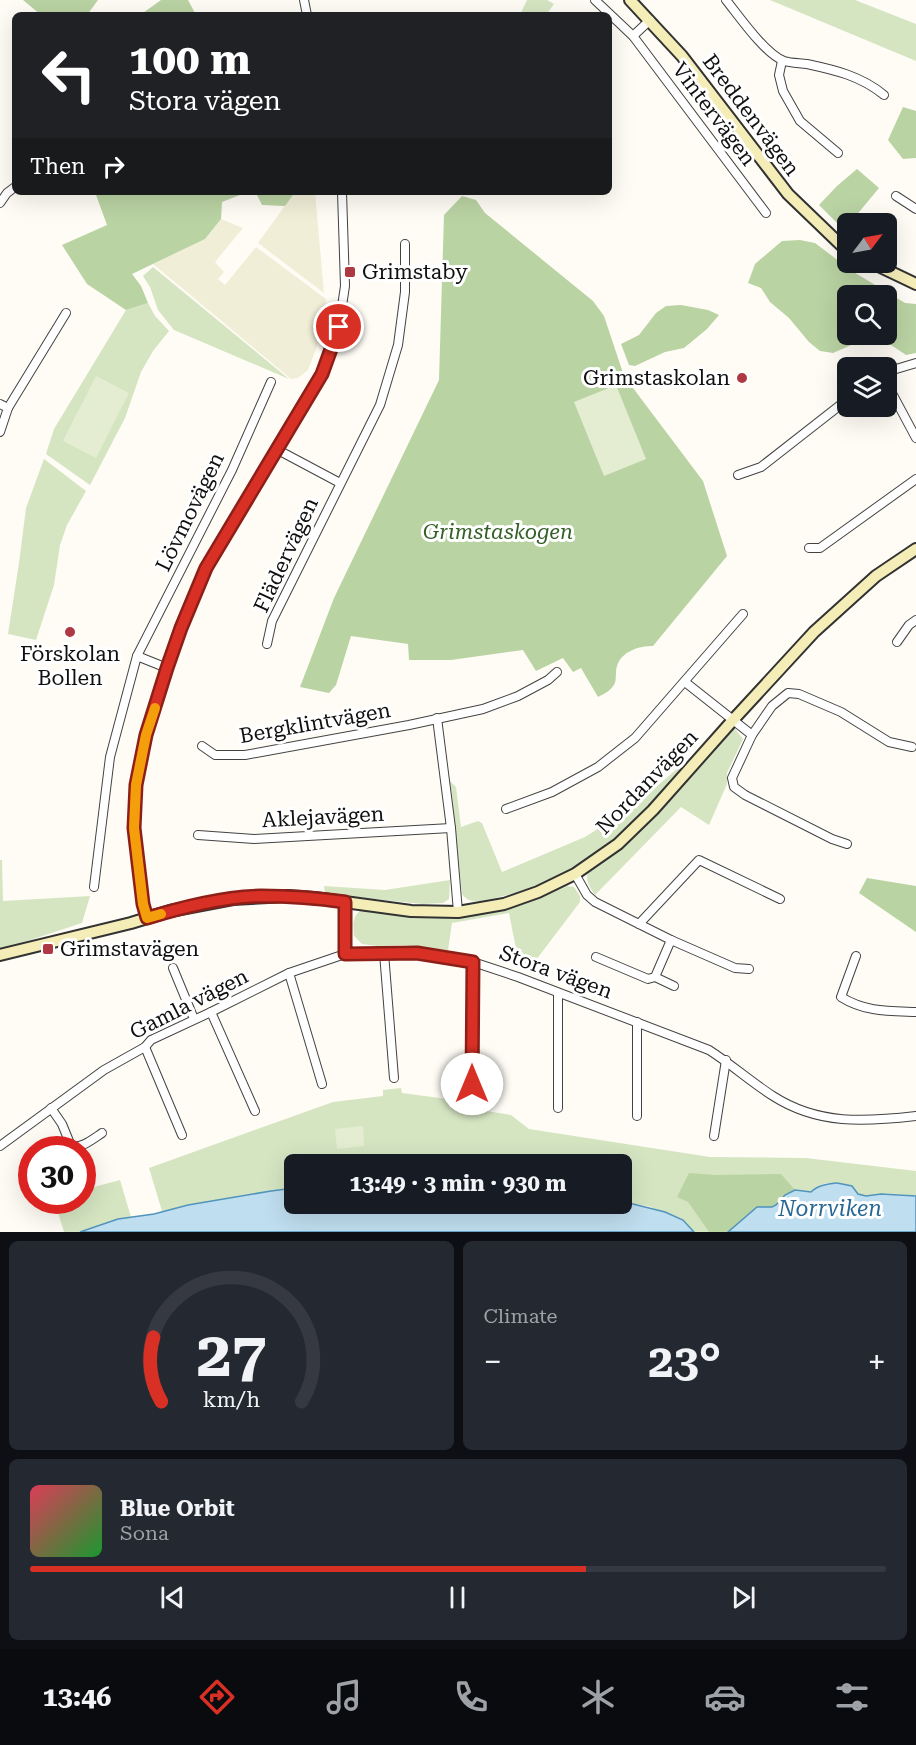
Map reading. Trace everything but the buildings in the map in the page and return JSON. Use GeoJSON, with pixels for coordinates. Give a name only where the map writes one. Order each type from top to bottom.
{"type":"FeatureCollection","features":[{"type":"Feature","properties":{"kind":"street","name":"Vintervägen"},"geometry":{"type":"LineString","coordinates":[[596,0],[608,12]]}},
{"type":"Feature","properties":{"kind":"street","name":"Breddenvägen"},"geometry":{"type":"LineString","coordinates":[[630,0],[682,57],[788,195],[837,240]]}},
{"type":"Feature","properties":{"kind":"street"},"geometry":{"type":"LineString","coordinates":[[726,0],[751,32],[782,60],[842,72],[873,86],[884,95]]}},
{"type":"Feature","properties":{"kind":"street","name":"Vintervägen"},"geometry":{"type":"LineString","coordinates":[[612,16],[633,36],[766,213]]}},
{"type":"Feature","properties":{"kind":"street"},"geometry":{"type":"LineString","coordinates":[[633,36],[650,20]]}},
{"type":"Feature","properties":{"kind":"street"},"geometry":{"type":"LineString","coordinates":[[782,60],[779,75],[783,91],[800,121],[838,153]]}},
{"type":"Feature","properties":{"kind":"street"},"geometry":{"type":"LineString","coordinates":[[0,203],[12,189]]}},
{"type":"Feature","properties":{"kind":"street"},"geometry":{"type":"LineString","coordinates":[[147,918],[143,904],[134,828],[136,785],[146,735],[181,628],[206,568],[322,374],[339,327],[345,285],[342,195]]}},
{"type":"Feature","properties":{"kind":"street"},"geometry":{"type":"LineString","coordinates":[[896,196],[916,209]]}},
{"type":"Feature","properties":{"kind":"street","name":"Flädervägen"},"geometry":{"type":"LineString","coordinates":[[267,644],[272,621],[380,405],[398,345],[405,292],[405,244]]}},
{"type":"Feature","properties":{"kind":"street"},"geometry":{"type":"LineString","coordinates":[[893,273],[916,284]]}},
{"type":"Feature","properties":{"kind":"street"},"geometry":{"type":"LineString","coordinates":[[0,432],[8,408],[66,313]]}},
{"type":"Feature","properties":{"kind":"street"},"geometry":{"type":"LineString","coordinates":[[897,369],[916,363]]}},
{"type":"Feature","properties":{"kind":"street","name":"Lövmovägen"},"geometry":{"type":"LineString","coordinates":[[94,887],[110,757],[137,656],[232,470],[271,382]]}},
{"type":"Feature","properties":{"kind":"street"},"geometry":{"type":"LineString","coordinates":[[897,403],[916,438]]}},
{"type":"Feature","properties":{"kind":"street"},"geometry":{"type":"LineString","coordinates":[[0,404],[8,408]]}},
{"type":"Feature","properties":{"kind":"street"},"geometry":{"type":"LineString","coordinates":[[738,475],[761,467],[837,408]]}},
{"type":"Feature","properties":{"kind":"street","name":"Flädervägen"},"geometry":{"type":"LineString","coordinates":[[278,450],[340,483]]}},
{"type":"Feature","properties":{"kind":"street"},"geometry":{"type":"LineString","coordinates":[[809,548],[820,548],[916,479]]}},
{"type":"Feature","properties":{"kind":"street","name":"Nordanvägen"},"geometry":{"type":"LineString","coordinates":[[345,902],[411,911],[458,912],[504,904],[538,892],[575,874],[618,844],[653,810],[814,632],[876,576],[916,549]]}},
{"type":"Feature","properties":{"kind":"street"},"geometry":{"type":"LineString","coordinates":[[506,809],[552,792],[598,767],[635,738],[743,614]]}},
{"type":"Feature","properties":{"kind":"street"},"geometry":{"type":"LineString","coordinates":[[897,642],[909,625],[916,620]]}},
{"type":"Feature","properties":{"kind":"street"},"geometry":{"type":"LineString","coordinates":[[137,656],[167,668]]}},
{"type":"Feature","properties":{"kind":"street","name":"Bergklintvägen"},"geometry":{"type":"LineString","coordinates":[[202,746],[215,755],[245,755],[437,718],[483,708],[518,696],[548,680],[557,672]]}},
{"type":"Feature","properties":{"kind":"street"},"geometry":{"type":"LineString","coordinates":[[685,682],[752,735]]}},
{"type":"Feature","properties":{"kind":"street"},"geometry":{"type":"LineString","coordinates":[[848,843],[832,839],[744,795],[734,787],[732,778],[752,735],[772,706],[788,693],[800,694],[841,712],[889,742],[912,747]]}},
{"type":"Feature","properties":{"kind":"street"},"geometry":{"type":"LineString","coordinates":[[437,718],[451,828],[458,912]]}},
{"type":"Feature","properties":{"kind":"street","name":"Aklejavägen"},"geometry":{"type":"LineString","coordinates":[[198,835],[254,839],[451,828]]}},
{"type":"Feature","properties":{"kind":"street"},"geometry":{"type":"LineString","coordinates":[[639,924],[699,860],[780,899]]}},
{"type":"Feature","properties":{"kind":"street"},"geometry":{"type":"LineString","coordinates":[[575,874],[595,902],[671,940],[735,968],[749,969]]}},
{"type":"Feature","properties":{"kind":"street"},"geometry":{"type":"LineString","coordinates":[[0,954],[201,904],[259,896],[288,896],[345,902],[345,954]]}},
{"type":"Feature","properties":{"kind":"street"},"geometry":{"type":"LineString","coordinates":[[596,957],[648,980],[655,977],[671,940]]}},
{"type":"Feature","properties":{"kind":"street"},"geometry":{"type":"LineString","coordinates":[[384,953],[394,1078]]}},
{"type":"Feature","properties":{"kind":"street","name":"Stora vägen"},"geometry":{"type":"LineString","coordinates":[[345,954],[417,953],[473,962],[709,1050],[790,1106],[820,1116],[845,1120],[885,1120],[916,1116]]}},
{"type":"Feature","properties":{"kind":"street","name":"Gamla vägen"},"geometry":{"type":"LineString","coordinates":[[0,1146],[104,1070],[145,1047],[151,1040],[289,973],[345,954]]}},
{"type":"Feature","properties":{"kind":"street"},"geometry":{"type":"LineString","coordinates":[[856,956],[841,997],[855,1006],[916,1012]]}},
{"type":"Feature","properties":{"kind":"street"},"geometry":{"type":"LineString","coordinates":[[472,1084],[473,962]]}},
{"type":"Feature","properties":{"kind":"street"},"geometry":{"type":"LineString","coordinates":[[173,968],[194,1019]]}},
{"type":"Feature","properties":{"kind":"street"},"geometry":{"type":"LineString","coordinates":[[289,973],[322,1084]]}},
{"type":"Feature","properties":{"kind":"street"},"geometry":{"type":"LineString","coordinates":[[655,977],[674,986]]}},
{"type":"Feature","properties":{"kind":"street"},"geometry":{"type":"LineString","coordinates":[[558,993],[558,1108]]}},
{"type":"Feature","properties":{"kind":"street"},"geometry":{"type":"LineString","coordinates":[[211,1012],[255,1111]]}},
{"type":"Feature","properties":{"kind":"street"},"geometry":{"type":"LineString","coordinates":[[637,1022],[637,1116]]}},
{"type":"Feature","properties":{"kind":"street"},"geometry":{"type":"LineString","coordinates":[[145,1047],[182,1135]]}},
{"type":"Feature","properties":{"kind":"street"},"geometry":{"type":"LineString","coordinates":[[714,1136],[726,1060]]}},
{"type":"Feature","properties":{"kind":"street"},"geometry":{"type":"LineString","coordinates":[[51,1108],[62,1124],[71,1146],[75,1148],[102,1133]]}},
{"type":"Feature","properties":{"kind":"shaded area"},"geometry":{"type":"Polygon","coordinates":[[[293,195],[315,195],[324,293],[258,243],[293,195]]]}},
{"type":"Feature","properties":{"kind":"shaded area"},"geometry":{"type":"Polygon","coordinates":[[[221,219],[243,228],[215,262],[224,272],[218,279],[225,285],[256,247],[326,299],[321,336],[308,370],[298,378],[291,379],[153,264],[205,239],[221,219]]]}},
{"type":"Feature","properties":{"kind":"green space"},"geometry":{"type":"Polygon","coordinates":[[[23,0],[98,0],[89,12],[37,12],[23,0]]]}},
{"type":"Feature","properties":{"kind":"green space"},"geometry":{"type":"Polygon","coordinates":[[[161,0],[188,0],[194,12],[144,12],[161,0]]]}},
{"type":"Feature","properties":{"kind":"green space"},"geometry":{"type":"Polygon","coordinates":[[[527,0],[547,0],[554,4],[548,12],[521,12],[527,0]]]}},
{"type":"Feature","properties":{"kind":"green space"},"geometry":{"type":"Polygon","coordinates":[[[770,0],[855,0],[916,24],[916,61],[770,0]]]}},
{"type":"Feature","properties":{"kind":"green space"},"geometry":{"type":"Polygon","coordinates":[[[903,107],[916,111],[916,158],[903,159],[888,140],[903,107]]]}},
{"type":"Feature","properties":{"kind":"green space"},"geometry":{"type":"Polygon","coordinates":[[[857,169],[879,188],[858,213],[837,213],[837,223],[819,205],[857,169]]]}},
{"type":"Feature","properties":{"kind":"green space"},"geometry":{"type":"Polygon","coordinates":[[[96,195],[240,195],[222,202],[221,219],[205,239],[132,274],[141,286],[148,303],[126,310],[87,284],[62,245],[107,225],[96,195]]]}},
{"type":"Feature","properties":{"kind":"green space"},"geometry":{"type":"Polygon","coordinates":[[[257,195],[293,195],[285,206],[262,205],[257,195]]]}},
{"type":"Feature","properties":{"kind":"green space","name":"Grimstaskogen"},"geometry":{"type":"Polygon","coordinates":[[[462,196],[476,200],[485,213],[593,301],[604,316],[624,376],[703,481],[727,556],[653,646],[637,648],[627,653],[619,661],[614,685],[598,697],[581,668],[573,672],[563,658],[536,671],[523,650],[451,660],[409,660],[408,644],[351,636],[336,685],[329,693],[300,687],[334,598],[439,380],[444,215],[462,196]]]}},
{"type":"Feature","properties":{"kind":"green space"},"geometry":{"type":"Polygon","coordinates":[[[800,240],[815,243],[837,260],[837,273],[855,273],[875,285],[837,285],[837,345],[851,345],[833,353],[820,351],[809,342],[789,318],[770,302],[761,288],[748,283],[755,264],[782,241],[800,240]]]}},
{"type":"Feature","properties":{"kind":"green space"},"geometry":{"type":"Polygon","coordinates":[[[153,267],[289,379],[174,330],[158,310],[150,287],[143,276],[153,267]]]}},
{"type":"Feature","properties":{"kind":"green space"},"geometry":{"type":"Polygon","coordinates":[[[897,298],[905,303],[916,304],[916,353],[906,355],[891,345],[897,345],[897,298]]]}},
{"type":"Feature","properties":{"kind":"green space"},"geometry":{"type":"Polygon","coordinates":[[[148,303],[155,316],[169,331],[153,351],[141,372],[125,418],[90,485],[46,454],[54,429],[126,310],[148,303]]]}},
{"type":"Feature","properties":{"kind":"green space"},"geometry":{"type":"Polygon","coordinates":[[[681,305],[708,310],[719,315],[707,329],[684,348],[665,352],[635,366],[629,365],[621,344],[639,335],[656,313],[666,306],[681,305]]]}},
{"type":"Feature","properties":{"kind":"green space"},"geometry":{"type":"Polygon","coordinates":[[[96,376],[129,393],[96,458],[63,441],[96,376]]]}},
{"type":"Feature","properties":{"kind":"green space"},"geometry":{"type":"Polygon","coordinates":[[[616,385],[646,459],[604,476],[574,402],[616,385]]]}},
{"type":"Feature","properties":{"kind":"green space"},"geometry":{"type":"Polygon","coordinates":[[[44,459],[86,491],[67,525],[60,545],[54,585],[36,640],[8,634],[26,508],[44,459]]]}},
{"type":"Feature","properties":{"kind":"green space"},"geometry":{"type":"Polygon","coordinates":[[[730,729],[735,729],[743,739],[727,773],[727,784],[709,825],[681,807],[595,895],[587,880],[588,870],[730,729]]]}},
{"type":"Feature","properties":{"kind":"green space"},"geometry":{"type":"Polygon","coordinates":[[[692,756],[621,833],[570,869],[526,889],[495,898],[473,901],[462,894],[450,781],[456,787],[461,827],[478,821],[482,823],[502,872],[585,837],[634,806],[692,756]]]}},
{"type":"Feature","properties":{"kind":"green space"},"geometry":{"type":"Polygon","coordinates":[[[0,860],[2,860],[3,901],[90,896],[82,923],[0,950],[0,860]]]}},
{"type":"Feature","properties":{"kind":"green space"},"geometry":{"type":"Polygon","coordinates":[[[867,878],[916,886],[916,932],[859,893],[867,878]]]}},
{"type":"Feature","properties":{"kind":"green space"},"geometry":{"type":"Polygon","coordinates":[[[450,880],[449,899],[443,903],[423,904],[325,894],[324,886],[385,890],[450,880]]]}},
{"type":"Feature","properties":{"kind":"green space"},"geometry":{"type":"Polygon","coordinates":[[[567,886],[574,887],[580,896],[580,902],[536,960],[520,969],[509,913],[452,923],[448,950],[405,945],[362,944],[354,936],[353,925],[361,910],[427,918],[463,916],[509,908],[567,886]]]}},
{"type":"Feature","properties":{"kind":"green space"},"geometry":{"type":"Polygon","coordinates":[[[401,1088],[402,1093],[470,1102],[480,1110],[511,1115],[529,1129],[710,1157],[806,1158],[916,1171],[916,1196],[862,1195],[827,1183],[811,1192],[788,1193],[776,1205],[757,1207],[728,1232],[694,1232],[683,1220],[648,1206],[632,1204],[632,1154],[284,1154],[284,1189],[162,1211],[149,1168],[333,1102],[383,1096],[383,1090],[401,1088]]]}},
{"type":"Feature","properties":{"kind":"green space"},"geometry":{"type":"Polygon","coordinates":[[[363,1126],[364,1146],[337,1149],[335,1129],[363,1126]]]}},
{"type":"Feature","properties":{"kind":"green space"},"geometry":{"type":"Polygon","coordinates":[[[689,1173],[781,1174],[795,1190],[785,1195],[772,1208],[757,1207],[728,1232],[709,1232],[688,1202],[677,1197],[689,1173]]]}},
{"type":"Feature","properties":{"kind":"green space"},"geometry":{"type":"Polygon","coordinates":[[[120,1180],[131,1217],[80,1232],[64,1232],[58,1214],[96,1214],[96,1186],[120,1180]]]}},
{"type":"Feature","properties":{"kind":"water","name":"Norrviken"},"geometry":{"type":"Polygon","coordinates":[[[837,1183],[852,1186],[858,1194],[866,1196],[881,1194],[916,1196],[916,1232],[728,1232],[757,1207],[772,1207],[785,1195],[795,1190],[811,1192],[820,1186],[837,1183]]]}},
{"type":"Feature","properties":{"kind":"water"},"geometry":{"type":"Polygon","coordinates":[[[284,1189],[284,1214],[632,1214],[632,1204],[665,1212],[683,1220],[694,1232],[80,1232],[118,1219],[284,1189]]]}},
{"type":"Feature","properties":{"kind":"slow traffic"},"geometry":{"type":"LineString","coordinates":[[155,708],[146,735],[136,785],[134,828],[143,904],[147,918],[161,914]]}},
{"type":"Feature","properties":{"kind":"place","name":"Grimstaby"},"geometry":{"type":"Point","coordinates":[350,272]}},
{"type":"Feature","properties":{"kind":"place","name":"Grimstaskolan"},"geometry":{"type":"Point","coordinates":[742,378]}},
{"type":"Feature","properties":{"kind":"place","name":"Förskolan Bollen"},"geometry":{"type":"Point","coordinates":[70,632]}},
{"type":"Feature","properties":{"kind":"place","name":"Grimstavägen"},"geometry":{"type":"Point","coordinates":[48,949]}},
{"type":"Feature","properties":{"kind":"route"},"geometry":{"type":"LineString","coordinates":[[339,327],[322,374],[206,568],[172,653],[146,735],[136,785],[134,828],[143,904],[147,918],[201,904],[259,896],[288,896],[345,902],[345,954],[417,953],[473,962],[472,1084]]}}]}
